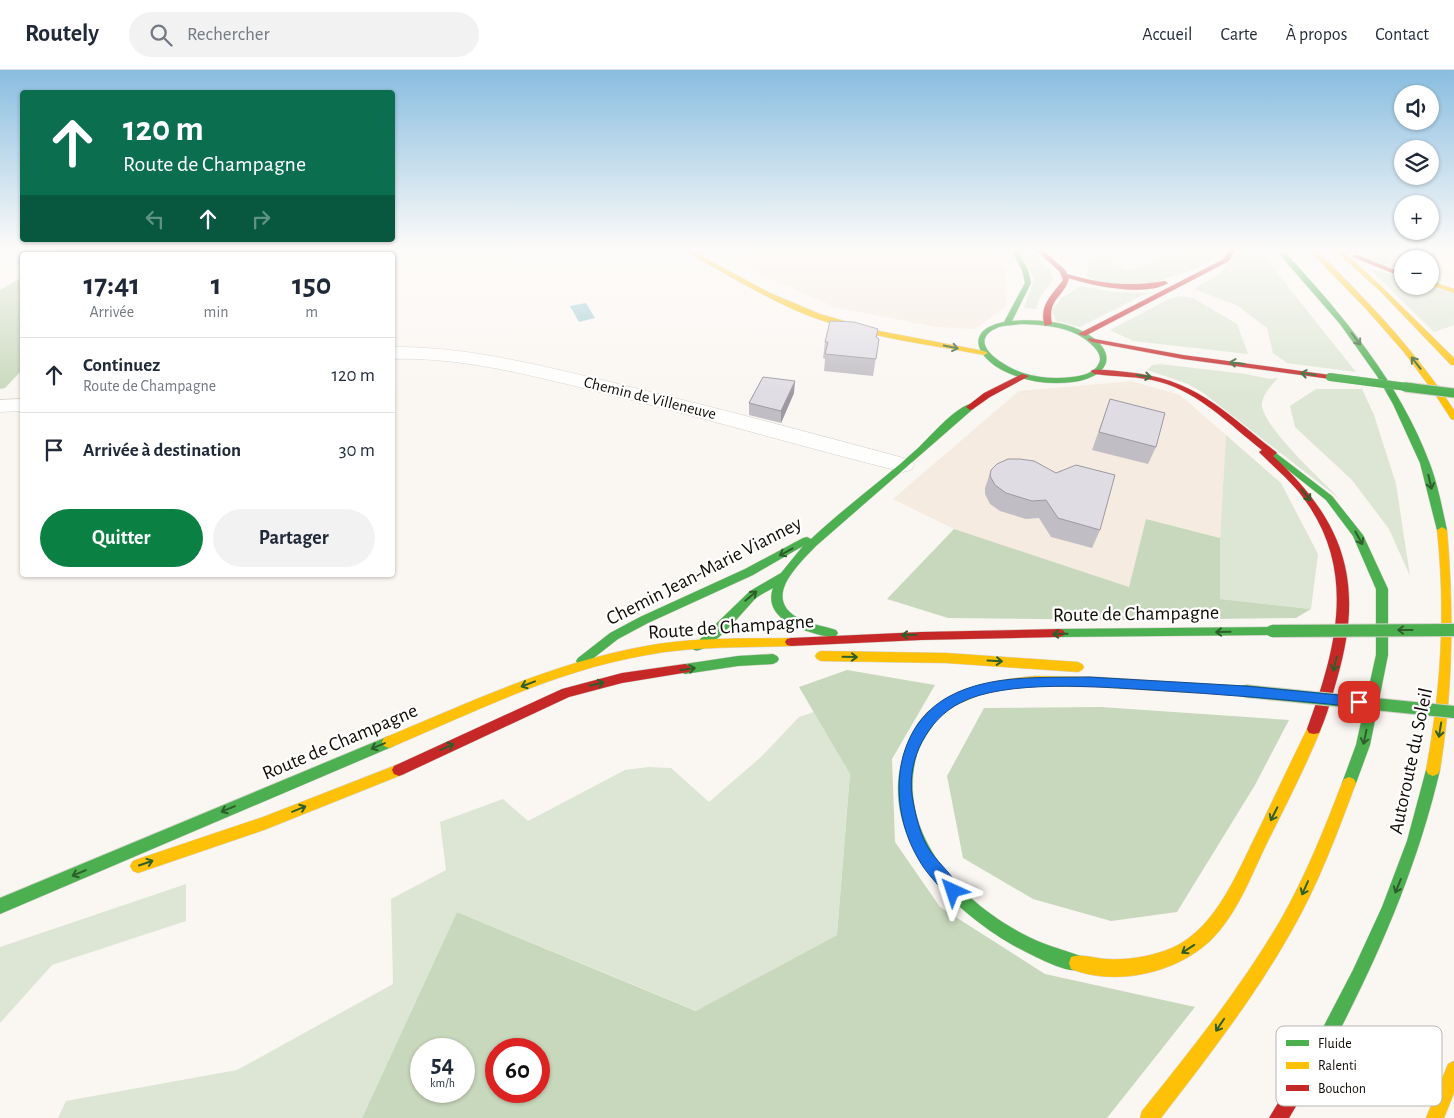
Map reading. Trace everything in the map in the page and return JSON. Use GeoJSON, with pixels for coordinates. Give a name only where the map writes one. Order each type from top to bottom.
{"type":"FeatureCollection","features":[{"type":"Feature","properties":{"kind":"main road"},"geometry":{"type":"LineString","coordinates":[[777,298],[796,308],[870,330],[984,354]]}},
{"type":"Feature","properties":{"kind":"main road"},"geometry":{"type":"LineString","coordinates":[[792,298],[854,318],[916,331],[950,335]]}},
{"type":"Feature","properties":{"kind":"main road"},"geometry":{"type":"LineString","coordinates":[[1007,323],[1020,298]]}},
{"type":"Feature","properties":{"kind":"main road"},"geometry":{"type":"LineString","coordinates":[[1048,324],[1045,314],[1046,304],[1051,298]]}},
{"type":"Feature","properties":{"kind":"main road"},"geometry":{"type":"LineString","coordinates":[[1087,337],[1156,298]]}},
{"type":"Feature","properties":{"kind":"main road","name":"Autoroute du Soleil"},"geometry":{"type":"LineString","coordinates":[[1322,298],[1372,360],[1399,406],[1425,464],[1442,534],[1450,597],[1446,688],[1437,744],[1424,805],[1406,865],[1377,937],[1332,1026]]}},
{"type":"Feature","properties":{"kind":"main road"},"geometry":{"type":"LineString","coordinates":[[1360,298],[1377,315],[1427,376],[1454,417]]}},
{"type":"Feature","properties":{"kind":"main road"},"geometry":{"type":"LineString","coordinates":[[1390,298],[1454,362]]}},
{"type":"Feature","properties":{"kind":"main road"},"geometry":{"type":"LineString","coordinates":[[1087,337],[1100,348],[1104,356],[1103,365],[1095,372],[1077,379],[1065,380],[995,373],[980,345],[979,334],[1007,323],[1048,324],[1087,337],[1183,357],[1454,393]]}},
{"type":"Feature","properties":{"kind":"main road"},"geometry":{"type":"LineString","coordinates":[[1445,339],[1454,362]]}},
{"type":"Feature","properties":{"kind":"main road"},"geometry":{"type":"LineString","coordinates":[[1095,372],[1153,378],[1196,394],[1247,436],[1300,488],[1327,527],[1342,560],[1347,596],[1338,649],[1318,718],[1298,767],[1237,887],[1214,926],[1192,946],[1180,954],[1157,964],[1124,968],[1077,964],[1021,942],[991,925],[969,908],[924,856],[914,835],[904,793],[910,752],[924,724],[933,714],[955,699],[973,692],[996,687],[1028,683],[1089,682],[1245,691],[1454,712]]}},
{"type":"Feature","properties":{"kind":"main road","name":"Chemin Jean-Marie Vianney"},"geometry":{"type":"LineString","coordinates":[[975,403],[995,373]]}},
{"type":"Feature","properties":{"kind":"main road","name":"Chemin Jean-Marie Vianney"},"geometry":{"type":"LineString","coordinates":[[881,636],[824,632],[803,626],[786,615],[778,604],[776,593],[784,576],[828,528],[975,403],[1025,376]]}},
{"type":"Feature","properties":{"kind":"main road"},"geometry":{"type":"LineString","coordinates":[[1149,1118],[1202,1052],[1264,961],[1302,896],[1334,823],[1363,745],[1382,654],[1382,589],[1358,535],[1342,513],[1294,468],[1247,436]]}},
{"type":"Feature","properties":{"kind":"main road","name":"Chemin Jean-Marie Vianney"},"geometry":{"type":"LineString","coordinates":[[574,667],[614,636],[749,572],[828,528]]}},
{"type":"Feature","properties":{"kind":"main road","name":"Chemin Jean-Marie Vianney"},"geometry":{"type":"LineString","coordinates":[[622,678],[684,656],[705,643],[756,592],[784,576]]}},
{"type":"Feature","properties":{"kind":"main road","name":"Route de Champagne"},"geometry":{"type":"LineString","coordinates":[[0,906],[511,691],[574,667],[647,650],[705,643],[803,641],[881,636],[1454,630]]}},
{"type":"Feature","properties":{"kind":"main road","name":"Route de Champagne"},"geometry":{"type":"LineString","coordinates":[[809,656],[946,658],[1087,668]]}},
{"type":"Feature","properties":{"kind":"main road","name":"Route de Champagne"},"geometry":{"type":"LineString","coordinates":[[122,871],[264,823],[387,775],[566,693],[622,678],[738,661],[783,658]]}},
{"type":"Feature","properties":{"kind":"main road"},"geometry":{"type":"LineString","coordinates":[[1126,672],[1245,691]]}},
{"type":"Feature","properties":{"kind":"main road"},"geometry":{"type":"LineString","coordinates":[[0,912],[75,887]]}},
{"type":"Feature","properties":{"kind":"main road"},"geometry":{"type":"LineString","coordinates":[[1442,1100],[1454,1070]]}},
{"type":"Feature","properties":{"kind":"main road","name":"Autoroute du Soleil"},"geometry":{"type":"LineString","coordinates":[[1278,1118],[1285,1106]]}},
{"type":"Feature","properties":{"kind":"main road"},"geometry":{"type":"LineString","coordinates":[[1435,1118],[1440,1106]]}},
{"type":"Feature","properties":{"kind":"street","name":"Chemin de Villeneuve"},"geometry":{"type":"LineString","coordinates":[[395,353],[428,353],[487,360],[674,403],[903,465]]}},
{"type":"Feature","properties":{"kind":"street"},"geometry":{"type":"LineString","coordinates":[[0,406],[20,405]]}},
{"type":"Feature","properties":{"kind":"shaded area"},"geometry":{"type":"Polygon","coordinates":[[[814,298],[1006,298],[1006,306],[975,329],[936,327],[834,307],[814,298]]]}},
{"type":"Feature","properties":{"kind":"shaded area"},"geometry":{"type":"Polygon","coordinates":[[[1131,381],[1180,395],[1226,435],[1220,538],[1146,519],[1129,587],[954,529],[893,499],[1019,391],[1131,381]]]}},
{"type":"Feature","properties":{"kind":"green space"},"geometry":{"type":"Polygon","coordinates":[[[0,298],[20,298],[20,372],[5,388],[0,389],[0,298]]]}},
{"type":"Feature","properties":{"kind":"green space"},"geometry":{"type":"Polygon","coordinates":[[[1027,298],[1040,298],[1036,309],[1024,308],[1027,298]]]}},
{"type":"Feature","properties":{"kind":"green space"},"geometry":{"type":"Polygon","coordinates":[[[1062,298],[1137,298],[1080,327],[1056,321],[1052,310],[1062,298]]]}},
{"type":"Feature","properties":{"kind":"green space"},"geometry":{"type":"Polygon","coordinates":[[[1193,298],[1237,324],[1248,354],[1133,341],[1110,330],[1169,299],[1193,298]]]}},
{"type":"Feature","properties":{"kind":"green space"},"geometry":{"type":"Polygon","coordinates":[[[1217,298],[1297,298],[1356,372],[1287,363],[1273,353],[1267,328],[1238,306],[1217,298]]]}},
{"type":"Feature","properties":{"kind":"green space"},"geometry":{"type":"Polygon","coordinates":[[[1399,298],[1454,298],[1454,325],[1434,332],[1399,298]]]}},
{"type":"Feature","properties":{"kind":"green space"},"geometry":{"type":"Polygon","coordinates":[[[1160,364],[1246,374],[1270,379],[1278,378],[1264,396],[1262,403],[1264,412],[1271,425],[1294,453],[1341,500],[1202,392],[1188,384],[1147,370],[1152,365],[1160,364]]]}},
{"type":"Feature","properties":{"kind":"green space"},"geometry":{"type":"Polygon","coordinates":[[[1316,389],[1362,389],[1374,415],[1396,484],[1410,576],[1389,529],[1352,480],[1295,427],[1290,406],[1316,389]]]}},
{"type":"Feature","properties":{"kind":"green space"},"geometry":{"type":"Polygon","coordinates":[[[1226,435],[1281,483],[1318,554],[1311,609],[1219,599],[1220,538],[1226,435]]]}},
{"type":"Feature","properties":{"kind":"green space"},"geometry":{"type":"Polygon","coordinates":[[[1146,519],[1220,538],[1220,599],[1311,609],[1296,618],[1125,620],[948,618],[887,599],[954,529],[1129,587],[1146,519]]]}},
{"type":"Feature","properties":{"kind":"green space"},"geometry":{"type":"Polygon","coordinates":[[[847,670],[935,685],[892,759],[895,842],[940,907],[1045,974],[1195,1007],[1107,1118],[362,1118],[457,912],[696,1011],[837,935],[850,774],[799,687],[847,670]]]}},
{"type":"Feature","properties":{"kind":"green space"},"geometry":{"type":"Polygon","coordinates":[[[1101,707],[1289,720],[1255,785],[1177,912],[1111,921],[1033,899],[963,858],[947,776],[984,708],[1101,707]]]}},
{"type":"Feature","properties":{"kind":"green space"},"geometry":{"type":"Polygon","coordinates":[[[814,712],[850,774],[837,935],[697,1011],[457,912],[362,1118],[58,1118],[66,1101],[237,1070],[393,984],[391,899],[446,870],[440,822],[503,799],[528,821],[625,770],[648,767],[671,768],[709,802],[762,756],[799,717],[814,712]]]}},
{"type":"Feature","properties":{"kind":"green space"},"geometry":{"type":"Polygon","coordinates":[[[186,884],[186,921],[52,965],[0,1023],[0,947],[186,884]]]}},
{"type":"Feature","properties":{"kind":"water"},"geometry":{"type":"Polygon","coordinates":[[[586,303],[595,318],[579,322],[570,306],[586,303]]]}},
{"type":"Feature","properties":{"kind":"building"},"geometry":{"type":"Polygon","coordinates":[[[830,321],[854,322],[878,329],[876,337],[879,339],[876,359],[825,354],[828,342],[825,342],[830,321]]]}},
{"type":"Feature","properties":{"kind":"building"},"geometry":{"type":"Polygon","coordinates":[[[763,377],[795,381],[781,411],[749,403],[763,377]]]}},
{"type":"Feature","properties":{"kind":"building"},"geometry":{"type":"Polygon","coordinates":[[[1110,399],[1165,413],[1156,447],[1099,432],[1110,399]]]}},
{"type":"Feature","properties":{"kind":"building"},"geometry":{"type":"Polygon","coordinates":[[[1008,459],[1034,461],[1056,473],[1076,465],[1115,475],[1100,530],[1058,518],[1046,500],[1032,501],[1006,493],[995,485],[990,476],[991,470],[997,464],[1008,459]]]}},
{"type":"Feature","properties":{"kind":"traffic: fast"},"geometry":{"type":"LineString","coordinates":[[1007,323],[1020,298]]}},
{"type":"Feature","properties":{"kind":"traffic: fast"},"geometry":{"type":"LineString","coordinates":[[1323,298],[1381,376],[1412,433],[1433,488],[1442,530]]}},
{"type":"Feature","properties":{"kind":"traffic: fast"},"geometry":{"type":"LineString","coordinates":[[1022,322],[1064,327],[1083,334],[1092,340],[1100,350],[1104,356],[1104,361],[1098,371],[1091,375],[1067,380],[1038,379],[1010,371],[989,358],[982,347],[981,341],[983,336],[996,326],[1022,322]]}},
{"type":"Feature","properties":{"kind":"traffic: fast"},"geometry":{"type":"LineString","coordinates":[[1330,377],[1454,393]]}},
{"type":"Feature","properties":{"kind":"traffic: fast"},"geometry":{"type":"LineString","coordinates":[[832,633],[806,627],[782,612],[776,596],[781,581],[812,544],[834,523],[970,407]]}},
{"type":"Feature","properties":{"kind":"traffic: fast"},"geometry":{"type":"LineString","coordinates":[[1272,453],[1329,498],[1358,535],[1382,589],[1382,655],[1363,745],[1349,783]]}},
{"type":"Feature","properties":{"kind":"traffic: fast"},"geometry":{"type":"LineString","coordinates":[[582,661],[614,636],[644,620],[749,572],[807,540]]}},
{"type":"Feature","properties":{"kind":"traffic: fast"},"geometry":{"type":"LineString","coordinates":[[698,647],[717,632],[754,594],[784,576]]}},
{"type":"Feature","properties":{"kind":"traffic: fast"},"geometry":{"type":"LineString","coordinates":[[1272,631],[1454,630]]}},
{"type":"Feature","properties":{"kind":"traffic: fast"},"geometry":{"type":"LineString","coordinates":[[1059,633],[1272,631]]}},
{"type":"Feature","properties":{"kind":"traffic: fast"},"geometry":{"type":"LineString","coordinates":[[685,669],[738,661],[773,659]]}},
{"type":"Feature","properties":{"kind":"traffic: fast"},"geometry":{"type":"LineString","coordinates":[[1245,691],[1454,712]]}},
{"type":"Feature","properties":{"kind":"traffic: fast"},"geometry":{"type":"LineString","coordinates":[[931,717],[913,746],[908,762],[906,779],[907,808],[916,836],[930,863],[949,887],[971,908],[996,927],[1048,954],[1077,963]]}},
{"type":"Feature","properties":{"kind":"traffic: fast"},"geometry":{"type":"LineString","coordinates":[[0,906],[389,742]]}},
{"type":"Feature","properties":{"kind":"traffic: fast"},"geometry":{"type":"LineString","coordinates":[[1333,1026],[1375,943],[1389,910],[1414,841],[1425,806],[1433,770]]}},
{"type":"Feature","properties":{"kind":"traffic: slow"},"geometry":{"type":"LineString","coordinates":[[776,298],[800,310],[837,323],[900,338],[984,353]]}},
{"type":"Feature","properties":{"kind":"traffic: slow"},"geometry":{"type":"LineString","coordinates":[[1360,298],[1406,349],[1454,417]]}},
{"type":"Feature","properties":{"kind":"traffic: slow"},"geometry":{"type":"LineString","coordinates":[[1390,298],[1454,363]]}},
{"type":"Feature","properties":{"kind":"traffic: slow"},"geometry":{"type":"LineString","coordinates":[[1433,770],[1446,680],[1448,650],[1448,590],[1442,530]]}},
{"type":"Feature","properties":{"kind":"traffic: slow"},"geometry":{"type":"LineString","coordinates":[[389,742],[516,688],[548,676],[614,657],[665,647],[791,642]]}},
{"type":"Feature","properties":{"kind":"traffic: slow"},"geometry":{"type":"LineString","coordinates":[[821,656],[946,658],[1078,667]]}},
{"type":"Feature","properties":{"kind":"traffic: slow"},"geometry":{"type":"LineString","coordinates":[[931,717],[952,701],[977,690],[1005,684],[1035,681],[1096,682],[1245,691]]}},
{"type":"Feature","properties":{"kind":"traffic: slow"},"geometry":{"type":"LineString","coordinates":[[1077,963],[1111,968],[1145,965],[1169,958],[1189,948],[1205,934],[1231,900],[1296,770],[1314,729]]}},
{"type":"Feature","properties":{"kind":"traffic: slow"},"geometry":{"type":"LineString","coordinates":[[138,866],[264,823],[399,770]]}},
{"type":"Feature","properties":{"kind":"traffic: slow"},"geometry":{"type":"LineString","coordinates":[[1149,1118],[1231,1011],[1269,955],[1309,882],[1349,783]]}},
{"type":"Feature","properties":{"kind":"traffic: slow"},"geometry":{"type":"LineString","coordinates":[[1442,1100],[1454,1070]]}},
{"type":"Feature","properties":{"kind":"traffic: slow"},"geometry":{"type":"LineString","coordinates":[[1435,1118],[1440,1106]]}},
{"type":"Feature","properties":{"kind":"traffic: jam"},"geometry":{"type":"LineString","coordinates":[[1048,324],[1047,310],[1053,298]]}},
{"type":"Feature","properties":{"kind":"traffic: jam"},"geometry":{"type":"LineString","coordinates":[[1082,334],[1153,298]]}},
{"type":"Feature","properties":{"kind":"traffic: jam"},"geometry":{"type":"LineString","coordinates":[[1092,340],[1183,357],[1330,377]]}},
{"type":"Feature","properties":{"kind":"traffic: jam"},"geometry":{"type":"LineString","coordinates":[[1095,372],[1133,375],[1171,383],[1210,405],[1272,453]]}},
{"type":"Feature","properties":{"kind":"traffic: jam"},"geometry":{"type":"LineString","coordinates":[[970,407],[987,395],[1025,376]]}},
{"type":"Feature","properties":{"kind":"traffic: jam"},"geometry":{"type":"LineString","coordinates":[[1264,452],[1292,478],[1307,496],[1325,524],[1337,553],[1343,581],[1344,610],[1340,639],[1334,668],[1314,729]]}},
{"type":"Feature","properties":{"kind":"traffic: jam"},"geometry":{"type":"LineString","coordinates":[[791,642],[921,636],[1059,633]]}},
{"type":"Feature","properties":{"kind":"traffic: jam"},"geometry":{"type":"LineString","coordinates":[[399,770],[566,693],[622,678],[685,669]]}},
{"type":"Feature","properties":{"kind":"traffic: jam"},"geometry":{"type":"LineString","coordinates":[[1278,1118],[1285,1106]]}},
{"type":"Feature","properties":{"kind":"route"},"geometry":{"type":"LineString","coordinates":[[953,891],[924,856],[914,835],[904,793],[906,771],[916,735],[933,714],[955,699],[973,692],[996,687],[1028,683],[1089,682],[1245,691],[1359,702]]}}]}
